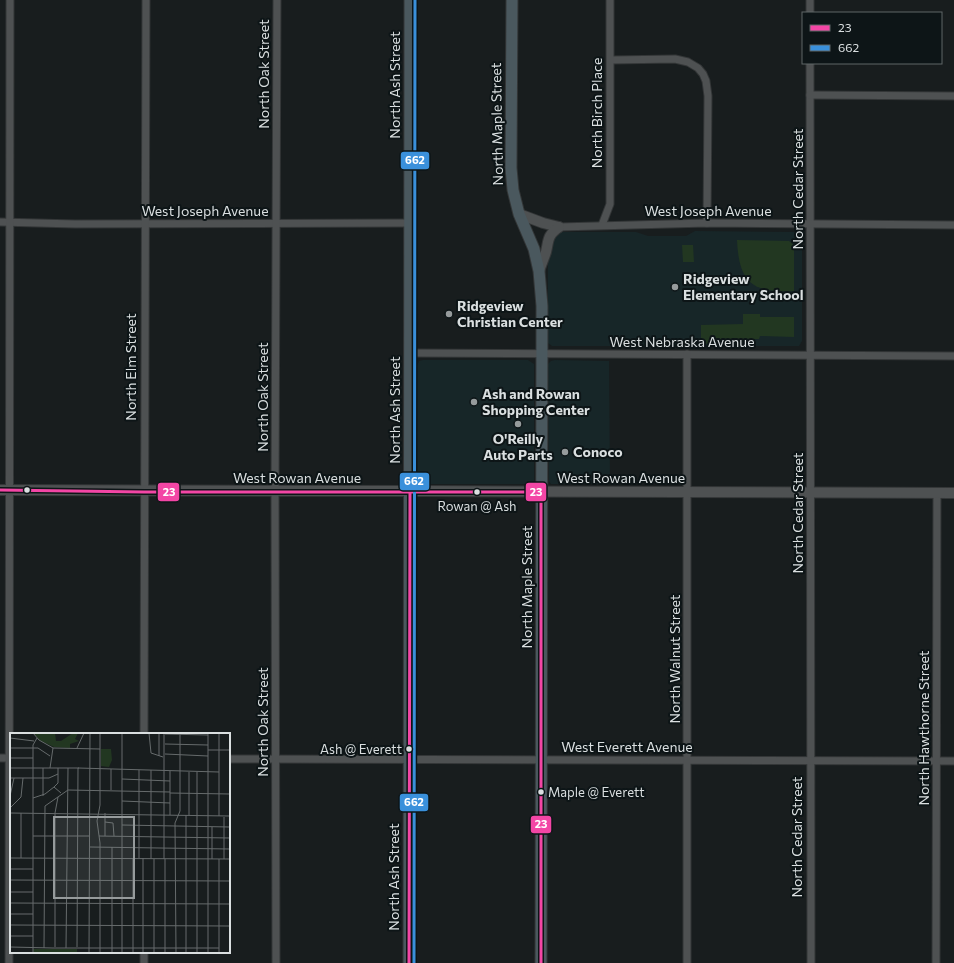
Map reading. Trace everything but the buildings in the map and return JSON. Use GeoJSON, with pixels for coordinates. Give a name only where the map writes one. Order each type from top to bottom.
{"type":"FeatureCollection","features":[{"type":"Feature","properties":{"kind":"main road","name":"North Ash Street"},"geometry":{"type":"LineString","coordinates":[[409,963],[410,0]]}},
{"type":"Feature","properties":{"kind":"main road","name":"North Maple Street"},"geometry":{"type":"LineString","coordinates":[[512,0],[511,168],[513,190],[520,214],[534,249],[539,271],[542,306],[541,963]]}},
{"type":"Feature","properties":{"kind":"street"},"geometry":{"type":"LineString","coordinates":[[9,963],[10,758],[5,490],[10,222],[10,0]]}},
{"type":"Feature","properties":{"kind":"street","name":"North Elm Street"},"geometry":{"type":"LineString","coordinates":[[144,733],[144,223],[146,0]]}},
{"type":"Feature","properties":{"kind":"street","name":"North Oak Street"},"geometry":{"type":"LineString","coordinates":[[276,963],[275,491],[277,0]]}},
{"type":"Feature","properties":{"kind":"street","name":"North Birch Place"},"geometry":{"type":"LineString","coordinates":[[602,225],[610,204],[610,0]]}},
{"type":"Feature","properties":{"kind":"street"},"geometry":{"type":"LineString","coordinates":[[810,0],[810,12]]}},
{"type":"Feature","properties":{"kind":"street"},"geometry":{"type":"LineString","coordinates":[[611,60],[675,59],[688,62],[698,68],[703,74],[706,81],[708,96],[707,223]]}},
{"type":"Feature","properties":{"kind":"street","name":"North Cedar Street"},"geometry":{"type":"LineString","coordinates":[[810,64],[811,963]]}},
{"type":"Feature","properties":{"kind":"street"},"geometry":{"type":"LineString","coordinates":[[810,95],[954,96]]}},
{"type":"Feature","properties":{"kind":"street"},"geometry":{"type":"LineString","coordinates":[[520,214],[543,223],[559,227]]}},
{"type":"Feature","properties":{"kind":"street","name":"West Joseph Avenue"},"geometry":{"type":"LineString","coordinates":[[0,222],[75,224],[410,223]]}},
{"type":"Feature","properties":{"kind":"street","name":"West Joseph Avenue"},"geometry":{"type":"LineString","coordinates":[[559,227],[707,223],[954,225]]}},
{"type":"Feature","properties":{"kind":"street"},"geometry":{"type":"LineString","coordinates":[[539,271],[546,252],[548,238],[552,232],[559,227]]}},
{"type":"Feature","properties":{"kind":"street","name":"West Nebraska Avenue"},"geometry":{"type":"LineString","coordinates":[[410,353],[542,353],[613,355],[811,354],[954,356]]}},
{"type":"Feature","properties":{"kind":"street","name":"North Walnut Street"},"geometry":{"type":"LineString","coordinates":[[687,354],[687,963]]}},
{"type":"Feature","properties":{"kind":"street","name":"West Rowan Avenue"},"geometry":{"type":"LineString","coordinates":[[5,490],[144,492],[811,492],[954,494]]}},
{"type":"Feature","properties":{"kind":"street","name":"North Hawthorne Street"},"geometry":{"type":"LineString","coordinates":[[936,963],[937,493]]}},
{"type":"Feature","properties":{"kind":"street"},"geometry":{"type":"LineString","coordinates":[[0,758],[10,758]]}},
{"type":"Feature","properties":{"kind":"street","name":"West Everett Avenue"},"geometry":{"type":"LineString","coordinates":[[230,759],[954,761]]}},
{"type":"Feature","properties":{"kind":"shaded area","name":"Ridgeview Elementary School"},"geometry":{"type":"Polygon","coordinates":[[[695,231],[799,232],[802,236],[802,341],[799,346],[552,346],[548,343],[548,245],[557,232],[636,232],[648,236],[686,236],[695,231]]]}},
{"type":"Feature","properties":{"kind":"shaded area"},"geometry":{"type":"Polygon","coordinates":[[[528,360],[534,364],[534,481],[530,484],[421,484],[418,482],[416,476],[417,366],[419,361],[528,360]]]}},
{"type":"Feature","properties":{"kind":"shaded area"},"geometry":{"type":"Polygon","coordinates":[[[555,360],[609,361],[610,482],[608,484],[551,484],[549,481],[548,364],[555,360]]]}},
{"type":"Feature","properties":{"kind":"green space"},"geometry":{"type":"Polygon","coordinates":[[[737,240],[789,241],[794,245],[794,291],[768,290],[758,287],[750,282],[745,276],[741,266],[738,255],[737,240]]]}},
{"type":"Feature","properties":{"kind":"green space"},"geometry":{"type":"Polygon","coordinates":[[[682,245],[693,245],[694,262],[683,262],[682,245]]]}},
{"type":"Feature","properties":{"kind":"green space"},"geometry":{"type":"Polygon","coordinates":[[[743,314],[760,314],[760,317],[794,317],[794,337],[760,336],[759,339],[743,339],[743,343],[701,344],[701,325],[743,324],[743,314]]]}},
{"type":"Feature","properties":{"kind":"transit line","name":"662"},"geometry":{"type":"LineString","coordinates":[[414,963],[415,0]]}},
{"type":"Feature","properties":{"kind":"transit line","name":"23"},"geometry":{"type":"LineString","coordinates":[[0,490],[144,492],[541,492],[541,963]]}},
{"type":"Feature","properties":{"kind":"transit line","name":"23"},"geometry":{"type":"LineString","coordinates":[[409,963],[410,492]]}},
{"type":"Feature","properties":{"kind":"place","name":"Ridgeview Elementary School"},"geometry":{"type":"Point","coordinates":[675,287]}},
{"type":"Feature","properties":{"kind":"place","name":"Ridgeview Christian Center"},"geometry":{"type":"Point","coordinates":[449,314]}},
{"type":"Feature","properties":{"kind":"place","name":"Ash and Rowan Shopping Center"},"geometry":{"type":"Point","coordinates":[474,402]}},
{"type":"Feature","properties":{"kind":"place","name":"O'Reilly Auto Parts"},"geometry":{"type":"Point","coordinates":[518,424]}},
{"type":"Feature","properties":{"kind":"place","name":"Conoco"},"geometry":{"type":"Point","coordinates":[565,452]}},
{"type":"Feature","properties":{"kind":"place","name":"Rowan @ Ash"},"geometry":{"type":"Point","coordinates":[477,492]}},
{"type":"Feature","properties":{"kind":"place","name":"Ash @ Everett"},"geometry":{"type":"Point","coordinates":[409,749]}},
{"type":"Feature","properties":{"kind":"place","name":"Maple @ Everett"},"geometry":{"type":"Point","coordinates":[541,792]}}]}
